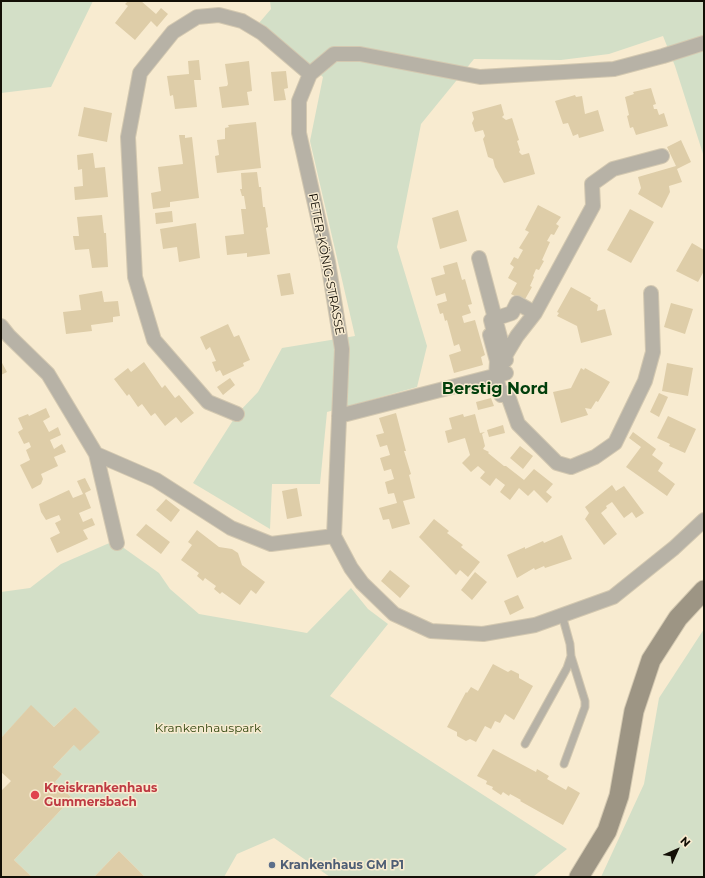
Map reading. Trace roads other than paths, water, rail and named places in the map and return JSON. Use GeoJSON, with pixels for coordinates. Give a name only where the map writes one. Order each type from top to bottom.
{"type":"FeatureCollection","features":[{"type":"Feature","properties":{"kind":"street"},"geometry":{"type":"LineString","coordinates":[[237,414],[208,402],[154,340],[135,276],[128,137],[140,73],[173,32],[197,17],[220,15],[242,21],[262,33],[310,74]]}},
{"type":"Feature","properties":{"kind":"street","name":"PETER-KÖNIG-STRASSE"},"geometry":{"type":"LineString","coordinates":[[334,536],[342,349],[328,262],[299,133],[299,101],[310,74],[334,54],[360,54],[480,77],[614,69],[704,43]]}},
{"type":"Feature","properties":{"kind":"street"},"geometry":{"type":"LineString","coordinates":[[651,293],[653,352],[645,381],[615,443],[595,457],[571,466],[557,463],[518,424],[507,393],[501,395],[501,375],[505,356],[517,336],[535,312],[592,206],[592,184],[613,169],[662,156]]}},
{"type":"Feature","properties":{"kind":"street"},"geometry":{"type":"LineString","coordinates":[[479,258],[505,356]]}},
{"type":"Feature","properties":{"kind":"street"},"geometry":{"type":"LineString","coordinates":[[501,375],[490,335],[494,332],[491,320],[512,313],[517,303],[535,312]]}},
{"type":"Feature","properties":{"kind":"street"},"geometry":{"type":"LineString","coordinates":[[1,326],[9,336],[48,374],[96,454],[117,543]]}},
{"type":"Feature","properties":{"kind":"street"},"geometry":{"type":"LineString","coordinates":[[339,416],[501,375]]}},
{"type":"Feature","properties":{"kind":"street"},"geometry":{"type":"LineString","coordinates":[[96,454],[156,480],[231,528],[271,544],[334,536],[351,568],[376,598],[394,614],[431,631],[483,634],[535,625],[613,597],[674,548],[704,520]]}},
{"type":"Feature","properties":{"kind":"street"},"geometry":{"type":"LineString","coordinates":[[579,877],[607,831],[617,803],[634,711],[651,660],[678,618],[704,590]]}},
{"type":"Feature","properties":{"kind":"lane"},"geometry":{"type":"LineString","coordinates":[[562,615],[570,644],[571,656],[585,700],[585,707],[564,764]]}},
{"type":"Feature","properties":{"kind":"lane"},"geometry":{"type":"LineString","coordinates":[[525,744],[567,668],[571,656]]}},
{"type":"Feature","properties":{"kind":"place","name":"Kreiskrankenhaus Gummersbach"},"geometry":{"type":"Point","coordinates":[35,795]}},
{"type":"Feature","properties":{"kind":"place","name":"Krankenhaus GM P1"},"geometry":{"type":"Point","coordinates":[272,865]}},
{"type":"Feature","properties":{"kind":"district","name":"Berstig Nord"},"geometry":{"type":"Point","coordinates":[495,389]}},
{"type":"Feature","properties":{"kind":"park label","name":"Krankenhauspark"},"geometry":{"type":"Point","coordinates":[208,728]}}]}
